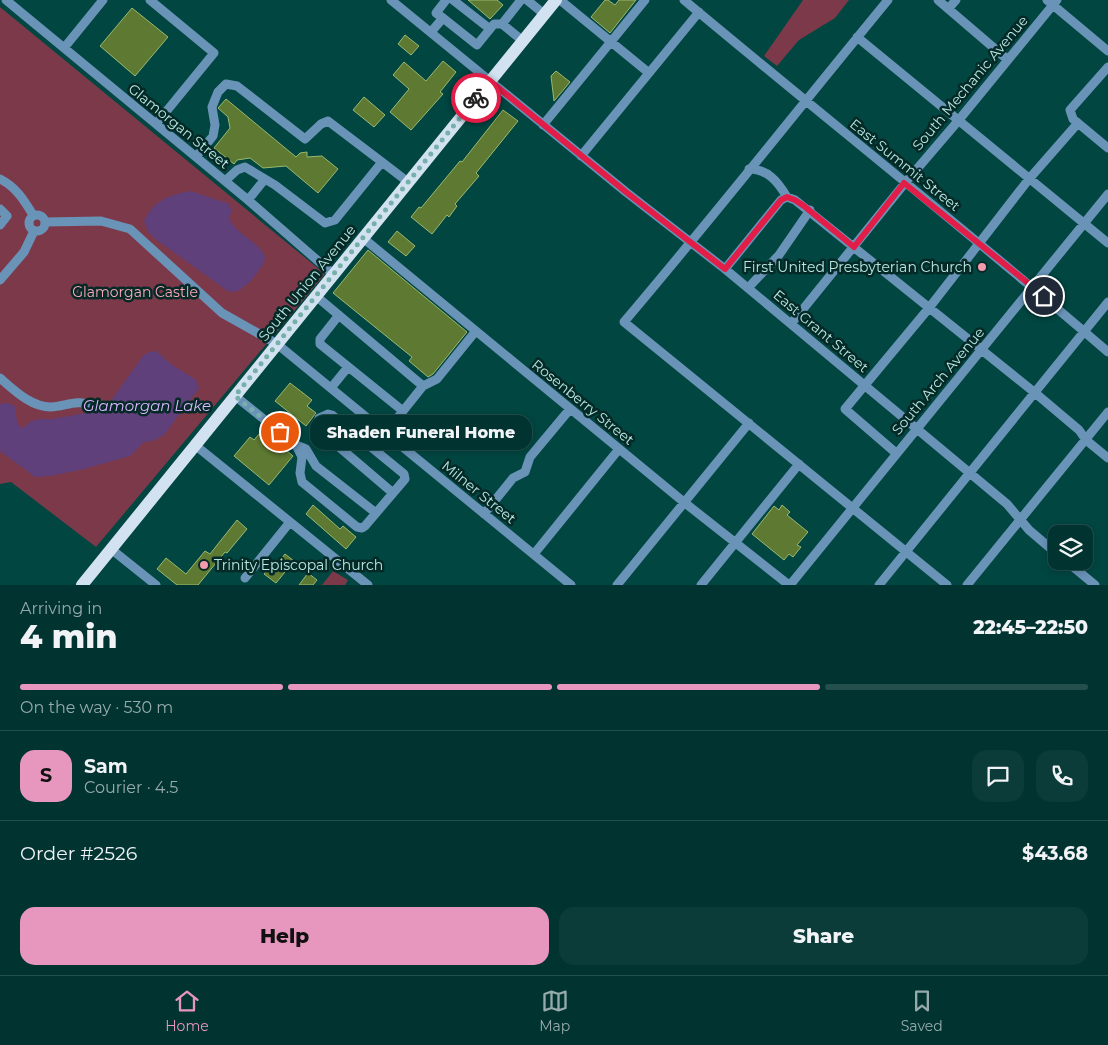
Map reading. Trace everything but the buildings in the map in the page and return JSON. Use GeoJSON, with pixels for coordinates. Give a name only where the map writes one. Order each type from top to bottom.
{"type":"FeatureCollection","features":[{"type":"Feature","properties":{"kind":"main road","name":"South Union Avenue"},"geometry":{"type":"LineString","coordinates":[[82,585],[556,0]]}},
{"type":"Feature","properties":{"kind":"street","name":"Glamorgan Street"},"geometry":{"type":"LineString","coordinates":[[6,0],[248,200],[333,274]]}},
{"type":"Feature","properties":{"kind":"street"},"geometry":{"type":"LineString","coordinates":[[64,48],[104,0]]}},
{"type":"Feature","properties":{"kind":"street"},"geometry":{"type":"LineString","coordinates":[[150,0],[214,53],[156,124]]}},
{"type":"Feature","properties":{"kind":"street","name":"East Grant Street"},"geometry":{"type":"LineString","coordinates":[[392,0],[581,156],[748,288],[1007,504],[1048,545]]}},
{"type":"Feature","properties":{"kind":"street"},"geometry":{"type":"LineString","coordinates":[[446,0],[436,12],[476,45],[494,24],[502,24],[523,41]]}},
{"type":"Feature","properties":{"kind":"street"},"geometry":{"type":"LineString","coordinates":[[453,0],[490,29]]}},
{"type":"Feature","properties":{"kind":"street"},"geometry":{"type":"LineString","coordinates":[[502,24],[521,0]]}},
{"type":"Feature","properties":{"kind":"street"},"geometry":{"type":"LineString","coordinates":[[527,0],[544,14]]}},
{"type":"Feature","properties":{"kind":"street"},"geometry":{"type":"LineString","coordinates":[[560,0],[650,73]]}},
{"type":"Feature","properties":{"kind":"street"},"geometry":{"type":"LineString","coordinates":[[543,125],[645,0]]}},
{"type":"Feature","properties":{"kind":"street","name":"East Summit Street"},"geometry":{"type":"LineString","coordinates":[[684,0],[1108,352]]}},
{"type":"Feature","properties":{"kind":"street"},"geometry":{"type":"LineString","coordinates":[[888,0],[777,138],[749,169],[692,243],[624,322],[947,585]]}},
{"type":"Feature","properties":{"kind":"street"},"geometry":{"type":"LineString","coordinates":[[938,0],[1008,60]]}},
{"type":"Feature","properties":{"kind":"street"},"geometry":{"type":"LineString","coordinates":[[948,9],[956,0]]}},
{"type":"Feature","properties":{"kind":"street"},"geometry":{"type":"LineString","coordinates":[[1052,2],[1108,51]]}},
{"type":"Feature","properties":{"kind":"street","name":"South Mechanic Avenue"},"geometry":{"type":"LineString","coordinates":[[791,324],[904,183],[1008,60],[1052,2]]}},
{"type":"Feature","properties":{"kind":"street"},"geometry":{"type":"LineString","coordinates":[[581,156],[699,12]]}},
{"type":"Feature","properties":{"kind":"street"},"geometry":{"type":"LineString","coordinates":[[431,32],[443,18]]}},
{"type":"Feature","properties":{"kind":"street"},"geometry":{"type":"LineString","coordinates":[[857,37],[1108,243]]}},
{"type":"Feature","properties":{"kind":"street"},"geometry":{"type":"LineString","coordinates":[[1108,66],[1070,110],[1073,119],[1108,148]]}},
{"type":"Feature","properties":{"kind":"street"},"geometry":{"type":"LineString","coordinates":[[196,157],[213,136],[215,125],[212,107],[218,92],[226,84],[237,86],[304,138],[321,124],[328,121],[408,182]]}},
{"type":"Feature","properties":{"kind":"street"},"geometry":{"type":"LineString","coordinates":[[896,453],[845,409],[929,308],[1030,179],[1078,123]]}},
{"type":"Feature","properties":{"kind":"street"},"geometry":{"type":"LineString","coordinates":[[225,181],[237,170],[245,167],[265,179],[325,223],[336,220],[382,162]]}},
{"type":"Feature","properties":{"kind":"street"},"geometry":{"type":"LineString","coordinates":[[749,169],[759,169],[778,182],[787,197],[810,210],[1034,392],[1079,430],[1086,440],[1108,458]]}},
{"type":"Feature","properties":{"kind":"street"},"geometry":{"type":"LineString","coordinates":[[0,179],[10,184],[21,196],[33,215]]}},
{"type":"Feature","properties":{"kind":"street"},"geometry":{"type":"LineString","coordinates":[[248,200],[265,179]]}},
{"type":"Feature","properties":{"kind":"street","name":"South Arch Avenue"},"geometry":{"type":"LineString","coordinates":[[792,584],[896,453],[1108,194]]}},
{"type":"Feature","properties":{"kind":"street"},"geometry":{"type":"LineString","coordinates":[[725,269],[781,200],[787,197]]}},
{"type":"Feature","properties":{"kind":"street"},"geometry":{"type":"LineString","coordinates":[[0,209],[7,216],[0,225]]}},
{"type":"Feature","properties":{"kind":"street"},"geometry":{"type":"LineString","coordinates":[[748,288],[779,255],[810,210]]}},
{"type":"Feature","properties":{"kind":"street"},"geometry":{"type":"LineString","coordinates":[[33,215],[41,215],[45,222],[42,230],[34,231],[29,225],[29,219],[33,215]]}},
{"type":"Feature","properties":{"kind":"street","name":"Milner Street"},"geometry":{"type":"LineString","coordinates":[[45,222],[101,221],[130,229],[222,313],[277,344],[571,585]]}},
{"type":"Feature","properties":{"kind":"street"},"geometry":{"type":"LineString","coordinates":[[0,280],[24,252],[34,231]]}},
{"type":"Feature","properties":{"kind":"street","name":"Rosenberry Street"},"geometry":{"type":"LineString","coordinates":[[362,238],[685,503],[792,584]]}},
{"type":"Feature","properties":{"kind":"street"},"geometry":{"type":"LineString","coordinates":[[316,296],[423,386]]}},
{"type":"Feature","properties":{"kind":"street"},"geometry":{"type":"LineString","coordinates":[[879,585],[1108,302]]}},
{"type":"Feature","properties":{"kind":"street"},"geometry":{"type":"LineString","coordinates":[[339,315],[320,339],[320,344],[402,411]]}},
{"type":"Feature","properties":{"kind":"street"},"geometry":{"type":"LineString","coordinates":[[385,433],[423,386],[437,379],[475,332]]}},
{"type":"Feature","properties":{"kind":"street"},"geometry":{"type":"LineString","coordinates":[[331,388],[348,367]]}},
{"type":"Feature","properties":{"kind":"street"},"geometry":{"type":"LineString","coordinates":[[0,378],[34,403],[50,407],[84,402],[90,405]]}},
{"type":"Feature","properties":{"kind":"street"},"geometry":{"type":"LineString","coordinates":[[235,396],[280,432]]}},
{"type":"Feature","properties":{"kind":"street"},"geometry":{"type":"LineString","coordinates":[[484,514],[513,478],[525,472],[530,457],[570,409]]}},
{"type":"Feature","properties":{"kind":"street"},"geometry":{"type":"LineString","coordinates":[[967,585],[1108,412]]}},
{"type":"Feature","properties":{"kind":"street"},"geometry":{"type":"LineString","coordinates":[[376,513],[316,466],[306,449],[294,443],[302,457],[300,473],[302,482],[357,527],[362,528],[365,526],[405,479],[404,474],[332,415],[328,414],[319,418],[320,426],[325,435],[393,493]]}},
{"type":"Feature","properties":{"kind":"street"},"geometry":{"type":"LineString","coordinates":[[617,585],[749,423]]}},
{"type":"Feature","properties":{"kind":"street"},"geometry":{"type":"LineString","coordinates":[[195,445],[368,585]]}},
{"type":"Feature","properties":{"kind":"street"},"geometry":{"type":"LineString","coordinates":[[534,554],[618,449]]}},
{"type":"Feature","properties":{"kind":"street"},"geometry":{"type":"LineString","coordinates":[[701,585],[799,464]]}},
{"type":"Feature","properties":{"kind":"street"},"geometry":{"type":"LineString","coordinates":[[245,578],[290,522]]}},
{"type":"Feature","properties":{"kind":"street"},"geometry":{"type":"LineString","coordinates":[[111,549],[156,585]]}},
{"type":"Feature","properties":{"kind":"street"},"geometry":{"type":"LineString","coordinates":[[1077,570],[1095,585]]}},
{"type":"Feature","properties":{"kind":"green space"},"geometry":{"type":"Polygon","coordinates":[[[803,0],[849,0],[835,18],[799,40],[777,66],[764,56],[803,0]]]}},
{"type":"Feature","properties":{"kind":"green space","name":"Glamorgan Castle"},"geometry":{"type":"Polygon","coordinates":[[[0,7],[325,274],[96,547],[11,482],[0,484],[0,7]]]}},
{"type":"Feature","properties":{"kind":"green space"},"geometry":{"type":"Polygon","coordinates":[[[333,571],[348,580],[345,585],[322,585],[333,571]]]}},
{"type":"Feature","properties":{"kind":"water"},"geometry":{"type":"Polygon","coordinates":[[[191,191],[228,203],[232,211],[229,218],[232,224],[257,246],[265,256],[264,263],[251,281],[238,291],[229,292],[148,232],[144,221],[157,203],[176,194],[191,191]]]}},
{"type":"Feature","properties":{"kind":"water","name":"Glamorgan Lake"},"geometry":{"type":"Polygon","coordinates":[[[156,351],[171,364],[196,380],[199,388],[164,435],[153,441],[144,442],[130,456],[50,476],[35,477],[0,451],[0,404],[14,405],[17,422],[23,428],[31,421],[41,419],[52,419],[97,411],[102,413],[143,356],[149,352],[156,351]]]}},
{"type":"Feature","properties":{"kind":"tunnel"},"geometry":{"type":"LineString","coordinates":[[280,432],[291,441]]}},
{"type":"Feature","properties":{"kind":"way so far"},"geometry":{"type":"LineString","coordinates":[[280,432],[235,396],[476,98]]}},
{"type":"Feature","properties":{"kind":"place","name":"First United Presbyterian Church"},"geometry":{"type":"Point","coordinates":[982,267]}},
{"type":"Feature","properties":{"kind":"place","name":"Shaden Funeral Home"},"geometry":{"type":"Point","coordinates":[280,432]}},
{"type":"Feature","properties":{"kind":"place","name":"Trinity Episcopal Church"},"geometry":{"type":"Point","coordinates":[204,565]}},
{"type":"Feature","properties":{"kind":"route"},"geometry":{"type":"LineString","coordinates":[[476,98],[490,81],[626,192],[725,269],[781,200],[787,197],[804,206],[854,247],[904,183],[1044,296]]}}]}
